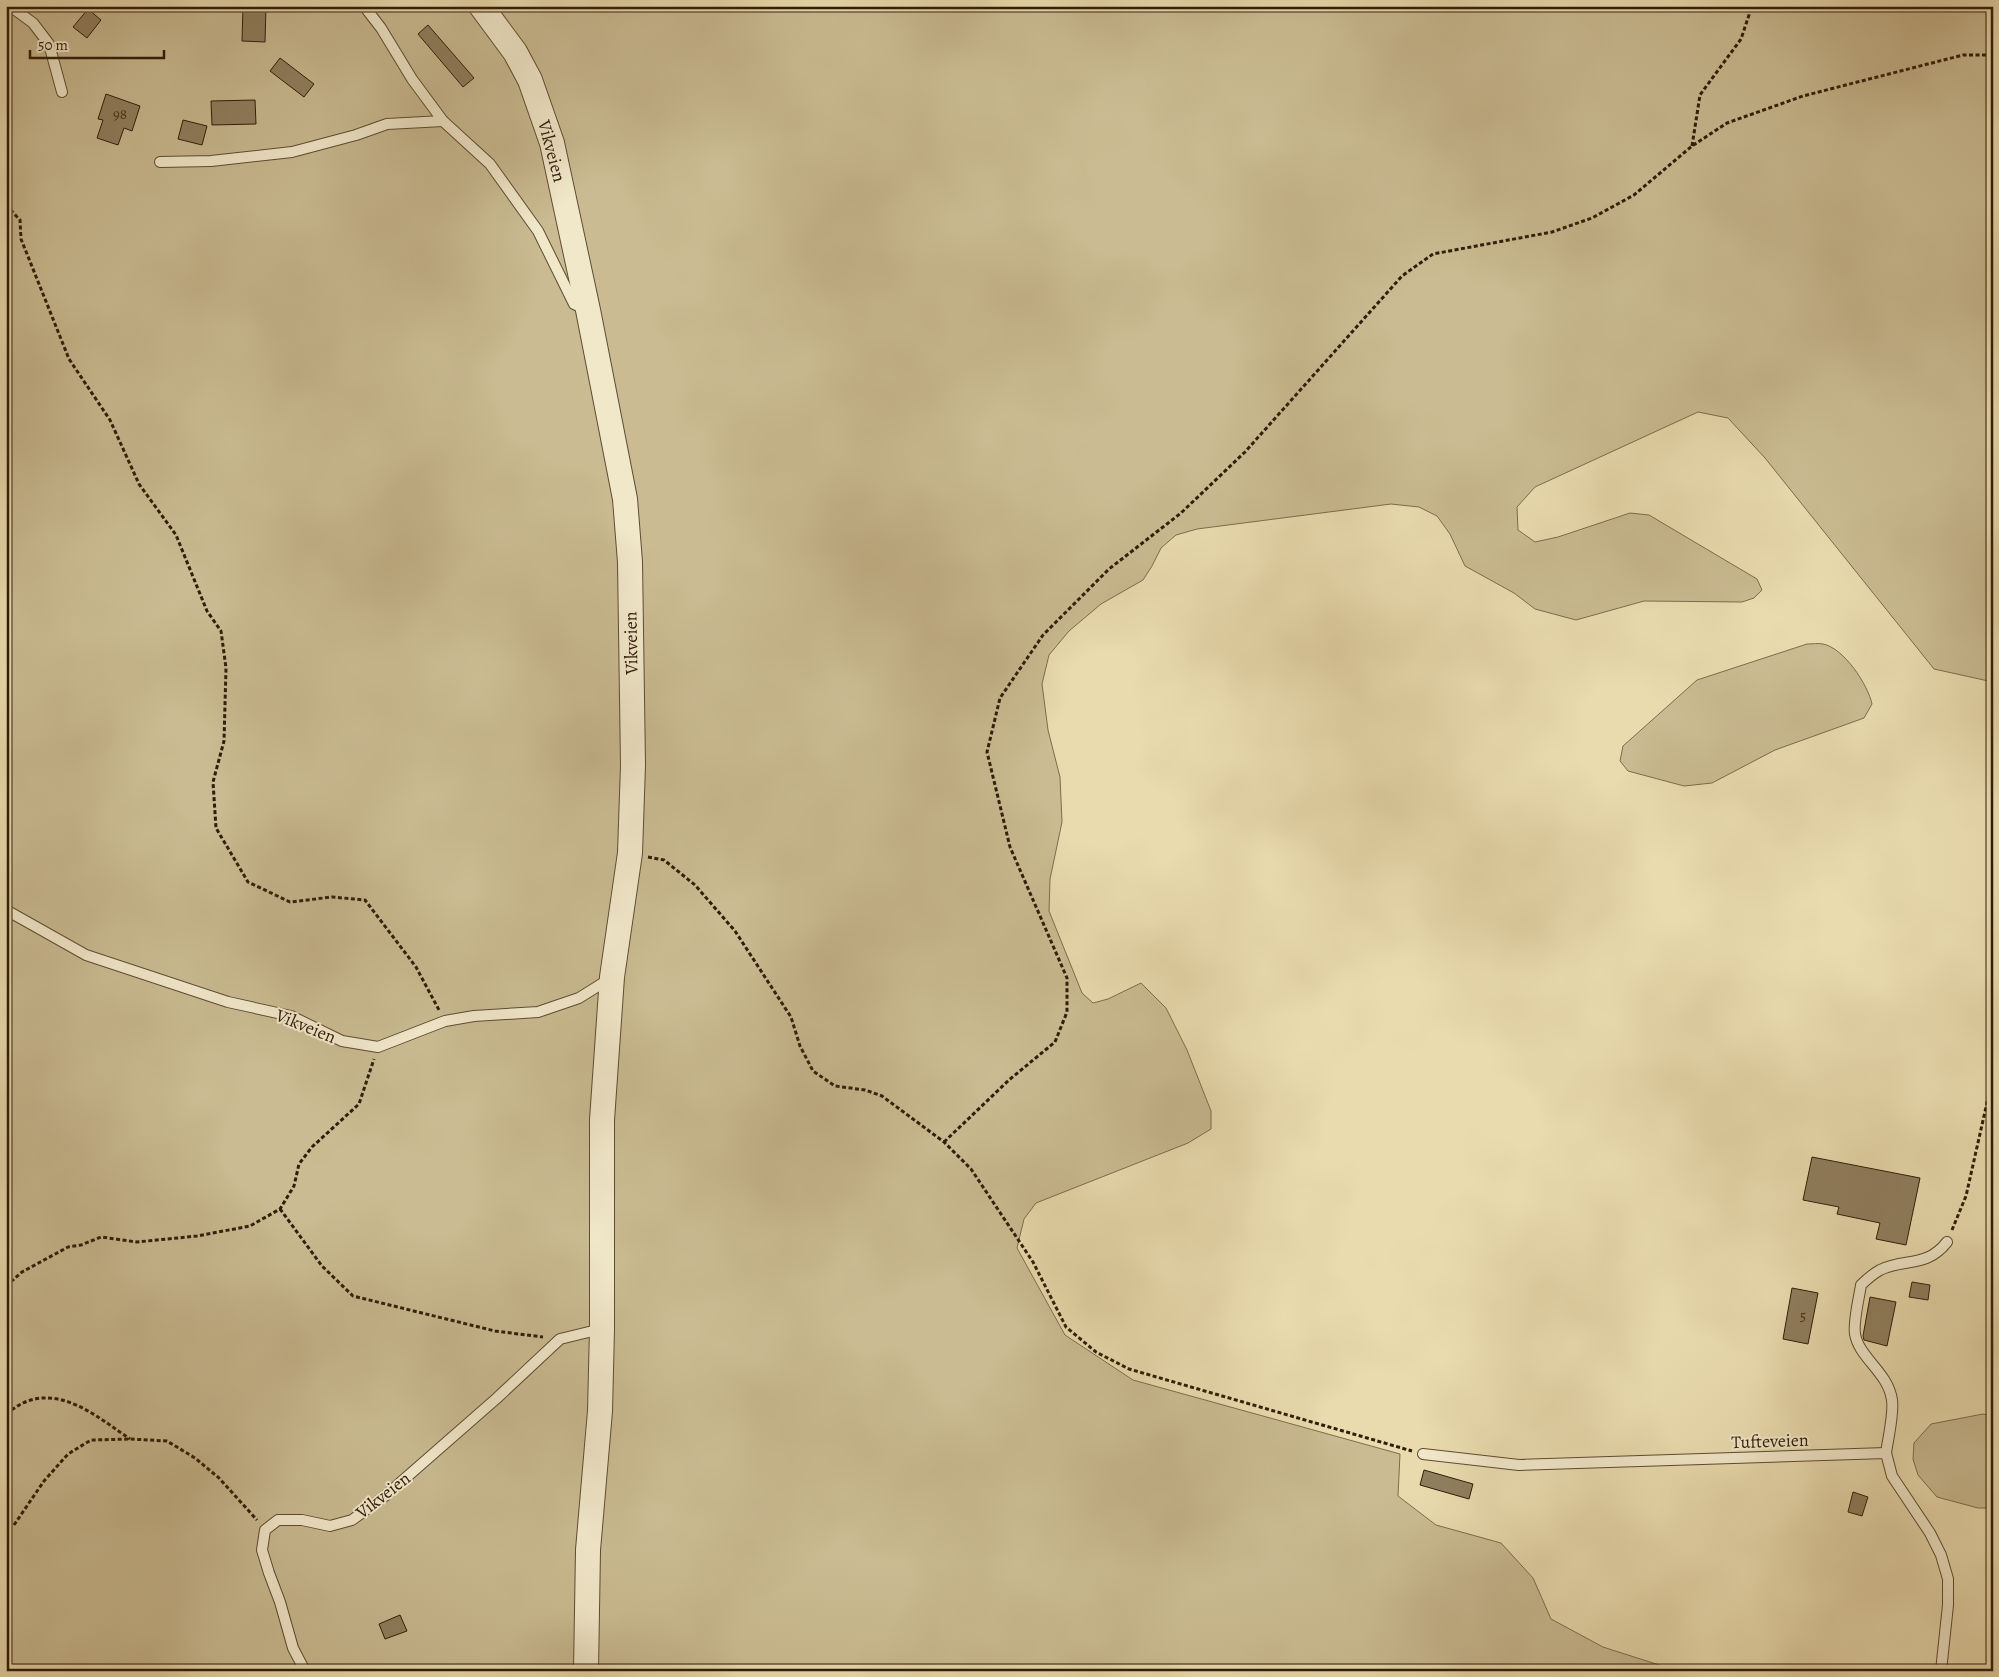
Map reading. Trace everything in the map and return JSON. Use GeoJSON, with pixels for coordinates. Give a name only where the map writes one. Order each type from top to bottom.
{"type":"FeatureCollection","features":[{"type":"Feature","properties":{"kind":"street","name":"Vikveien"},"geometry":{"type":"LineString","coordinates":[[481,6],[515,52],[530,80],[552,143],[588,310],[625,499],[630,562],[632,765],[630,853],[612,977],[602,1120],[600,1411],[588,1550],[586,1671]]}},
{"type":"Feature","properties":{"kind":"lane"},"geometry":{"type":"LineString","coordinates":[[10,6],[33,23],[49,44],[62,92]]}},
{"type":"Feature","properties":{"kind":"lane"},"geometry":{"type":"LineString","coordinates":[[364,6],[381,28],[412,79],[443,121],[490,164],[538,231],[574,304],[588,310]]}},
{"type":"Feature","properties":{"kind":"lane"},"geometry":{"type":"LineString","coordinates":[[160,162],[210,161],[292,152],[356,135],[387,124],[443,121]]}},
{"type":"Feature","properties":{"kind":"lane","name":"Vikveien"},"geometry":{"type":"LineString","coordinates":[[6,910],[86,955],[228,1002],[290,1016],[342,1041],[378,1046],[446,1021],[474,1016],[538,1012],[579,998],[612,977]]}},
{"type":"Feature","properties":{"kind":"lane"},"geometry":{"type":"LineString","coordinates":[[1941,1671],[1948,1604],[1948,1579],[1941,1555],[1930,1533],[1892,1476],[1886,1453],[1892,1401],[1888,1386],[1874,1364],[1858,1347],[1854,1333],[1861,1285],[1881,1269],[1927,1258],[1939,1253],[1947,1242]]}},
{"type":"Feature","properties":{"kind":"lane","name":"Vikveien"},"geometry":{"type":"LineString","coordinates":[[265,1530],[278,1520],[302,1520],[330,1526],[352,1520],[384,1496],[482,1411],[560,1339],[602,1329]]}},
{"type":"Feature","properties":{"kind":"lane","name":"Tufteveien"},"geometry":{"type":"LineString","coordinates":[[1423,1454],[1519,1465],[1886,1453]]}},
{"type":"Feature","properties":{"kind":"lane"},"geometry":{"type":"LineString","coordinates":[[265,1530],[262,1550],[268,1573],[280,1602],[293,1648],[304,1671]]}},
{"type":"Feature","properties":{"kind":"path"},"geometry":{"type":"LineString","coordinates":[[1692,146],[1700,95],[1741,39],[1752,6]]}},
{"type":"Feature","properties":{"kind":"path"},"geometry":{"type":"LineString","coordinates":[[944,1142],[1009,1080],[1055,1042],[1068,1012],[1067,978],[1010,847],[987,752],[1000,698],[1043,635],[1110,569],[1181,513],[1245,452],[1402,276],[1433,254],[1552,232],[1592,218],[1634,195],[1692,146],[1727,122],[1803,96],[1963,55],[1993,55]]}},
{"type":"Feature","properties":{"kind":"path"},"geometry":{"type":"LineString","coordinates":[[6,205],[20,220],[20,239],[68,359],[110,420],[139,484],[176,535],[207,611],[221,631],[226,668],[224,741],[213,782],[216,828],[248,882],[290,902],[332,897],[365,900],[416,967],[446,1021]]}},
{"type":"Feature","properties":{"kind":"path"},"geometry":{"type":"LineString","coordinates":[[630,853],[664,860],[695,885],[735,931],[791,1016],[800,1046],[813,1070],[835,1086],[865,1090],[882,1096],[944,1142],[971,1169],[1033,1262],[1066,1327],[1096,1352],[1129,1369],[1423,1454]]}},
{"type":"Feature","properties":{"kind":"path"},"geometry":{"type":"LineString","coordinates":[[6,1286],[22,1272],[68,1247],[81,1245],[101,1237],[138,1242],[197,1236],[250,1226],[280,1209],[294,1186],[299,1164],[312,1147],[359,1104],[378,1046]]}},
{"type":"Feature","properties":{"kind":"path"},"geometry":{"type":"LineString","coordinates":[[1947,1242],[1966,1196],[1993,1076]]}},
{"type":"Feature","properties":{"kind":"path"},"geometry":{"type":"LineString","coordinates":[[280,1209],[322,1266],[353,1296],[494,1332],[560,1339]]}},
{"type":"Feature","properties":{"kind":"path"},"geometry":{"type":"LineString","coordinates":[[6,1413],[23,1403],[38,1399],[59,1399],[82,1408],[130,1439]]}},
{"type":"Feature","properties":{"kind":"path"},"geometry":{"type":"LineString","coordinates":[[14,1525],[44,1481],[68,1454],[91,1440],[130,1439],[167,1441],[195,1458],[219,1478],[265,1530]]}},
{"type":"Feature","properties":{"kind":"shaded area"},"geometry":{"type":"Polygon","coordinates":[[[6,6],[1993,6],[1993,682],[1934,669],[1765,458],[1728,418],[1698,412],[1535,487],[1517,507],[1518,530],[1535,542],[1558,537],[1630,513],[1649,515],[1757,579],[1762,590],[1754,598],[1742,602],[1644,601],[1576,620],[1535,609],[1514,593],[1465,566],[1450,534],[1437,516],[1419,507],[1391,504],[1197,529],[1176,535],[1161,548],[1143,580],[1101,604],[1069,631],[1049,655],[1042,684],[1048,730],[1060,777],[1062,822],[1050,879],[1049,911],[1082,993],[1093,1003],[1108,999],[1141,983],[1166,1008],[1187,1050],[1211,1111],[1211,1129],[1188,1143],[1036,1203],[1024,1219],[1017,1248],[1065,1335],[1133,1380],[1400,1454],[1398,1496],[1436,1525],[1501,1543],[1533,1578],[1551,1619],[1603,1647],[1678,1671],[6,1671],[6,6]]]}},
{"type":"Feature","properties":{"kind":"shaded area"},"geometry":{"type":"Polygon","coordinates":[[[1807,644],[1821,644],[1831,647],[1839,652],[1854,668],[1866,687],[1872,704],[1864,718],[1775,750],[1712,783],[1684,786],[1628,771],[1620,761],[1623,746],[1697,680],[1807,644]]]}},
{"type":"Feature","properties":{"kind":"shaded area"},"geometry":{"type":"Polygon","coordinates":[[[1983,1414],[1993,1416],[1993,1508],[1978,1508],[1937,1497],[1918,1475],[1913,1459],[1914,1443],[1931,1424],[1983,1414]]]}},
{"type":"Feature","properties":{"kind":"building"},"geometry":{"type":"Polygon","coordinates":[[[243,6],[266,6],[265,42],[242,41],[243,6]]]}},
{"type":"Feature","properties":{"kind":"building"},"geometry":{"type":"Polygon","coordinates":[[[88,9],[101,20],[87,38],[73,27],[88,9]]]}},
{"type":"Feature","properties":{"kind":"building"},"geometry":{"type":"Polygon","coordinates":[[[428,25],[474,78],[463,87],[418,34],[428,25]]]}},
{"type":"Feature","properties":{"kind":"building"},"geometry":{"type":"Polygon","coordinates":[[[280,58],[314,84],[304,97],[270,71],[280,58]]]}},
{"type":"Feature","properties":{"kind":"building"},"geometry":{"type":"Polygon","coordinates":[[[106,94],[140,106],[132,131],[124,128],[118,145],[97,138],[103,120],[98,119],[106,94]]]}},
{"type":"Feature","properties":{"kind":"building"},"geometry":{"type":"Polygon","coordinates":[[[255,100],[256,124],[212,125],[211,101],[255,100]]]}},
{"type":"Feature","properties":{"kind":"building"},"geometry":{"type":"Polygon","coordinates":[[[183,120],[207,126],[202,145],[178,139],[183,120]]]}},
{"type":"Feature","properties":{"kind":"building"},"geometry":{"type":"Polygon","coordinates":[[[1812,1157],[1920,1178],[1906,1245],[1876,1239],[1880,1223],[1837,1214],[1839,1207],[1803,1200],[1812,1157]]]}},
{"type":"Feature","properties":{"kind":"building"},"geometry":{"type":"Polygon","coordinates":[[[1912,1282],[1930,1285],[1928,1300],[1909,1297],[1912,1282]]]}},
{"type":"Feature","properties":{"kind":"building"},"geometry":{"type":"Polygon","coordinates":[[[1792,1288],[1818,1293],[1808,1344],[1783,1339],[1792,1288]]]}},
{"type":"Feature","properties":{"kind":"building"},"geometry":{"type":"Polygon","coordinates":[[[1870,1297],[1896,1302],[1887,1346],[1864,1340],[1863,1336],[1870,1297]]]}},
{"type":"Feature","properties":{"kind":"building"},"geometry":{"type":"Polygon","coordinates":[[[1424,1470],[1473,1484],[1469,1499],[1420,1485],[1424,1470]]]}},
{"type":"Feature","properties":{"kind":"building"},"geometry":{"type":"Polygon","coordinates":[[[1853,1492],[1868,1497],[1862,1516],[1848,1512],[1853,1492]]]}},
{"type":"Feature","properties":{"kind":"building"},"geometry":{"type":"Polygon","coordinates":[[[400,1615],[407,1631],[385,1639],[379,1624],[400,1615]]]}}]}
